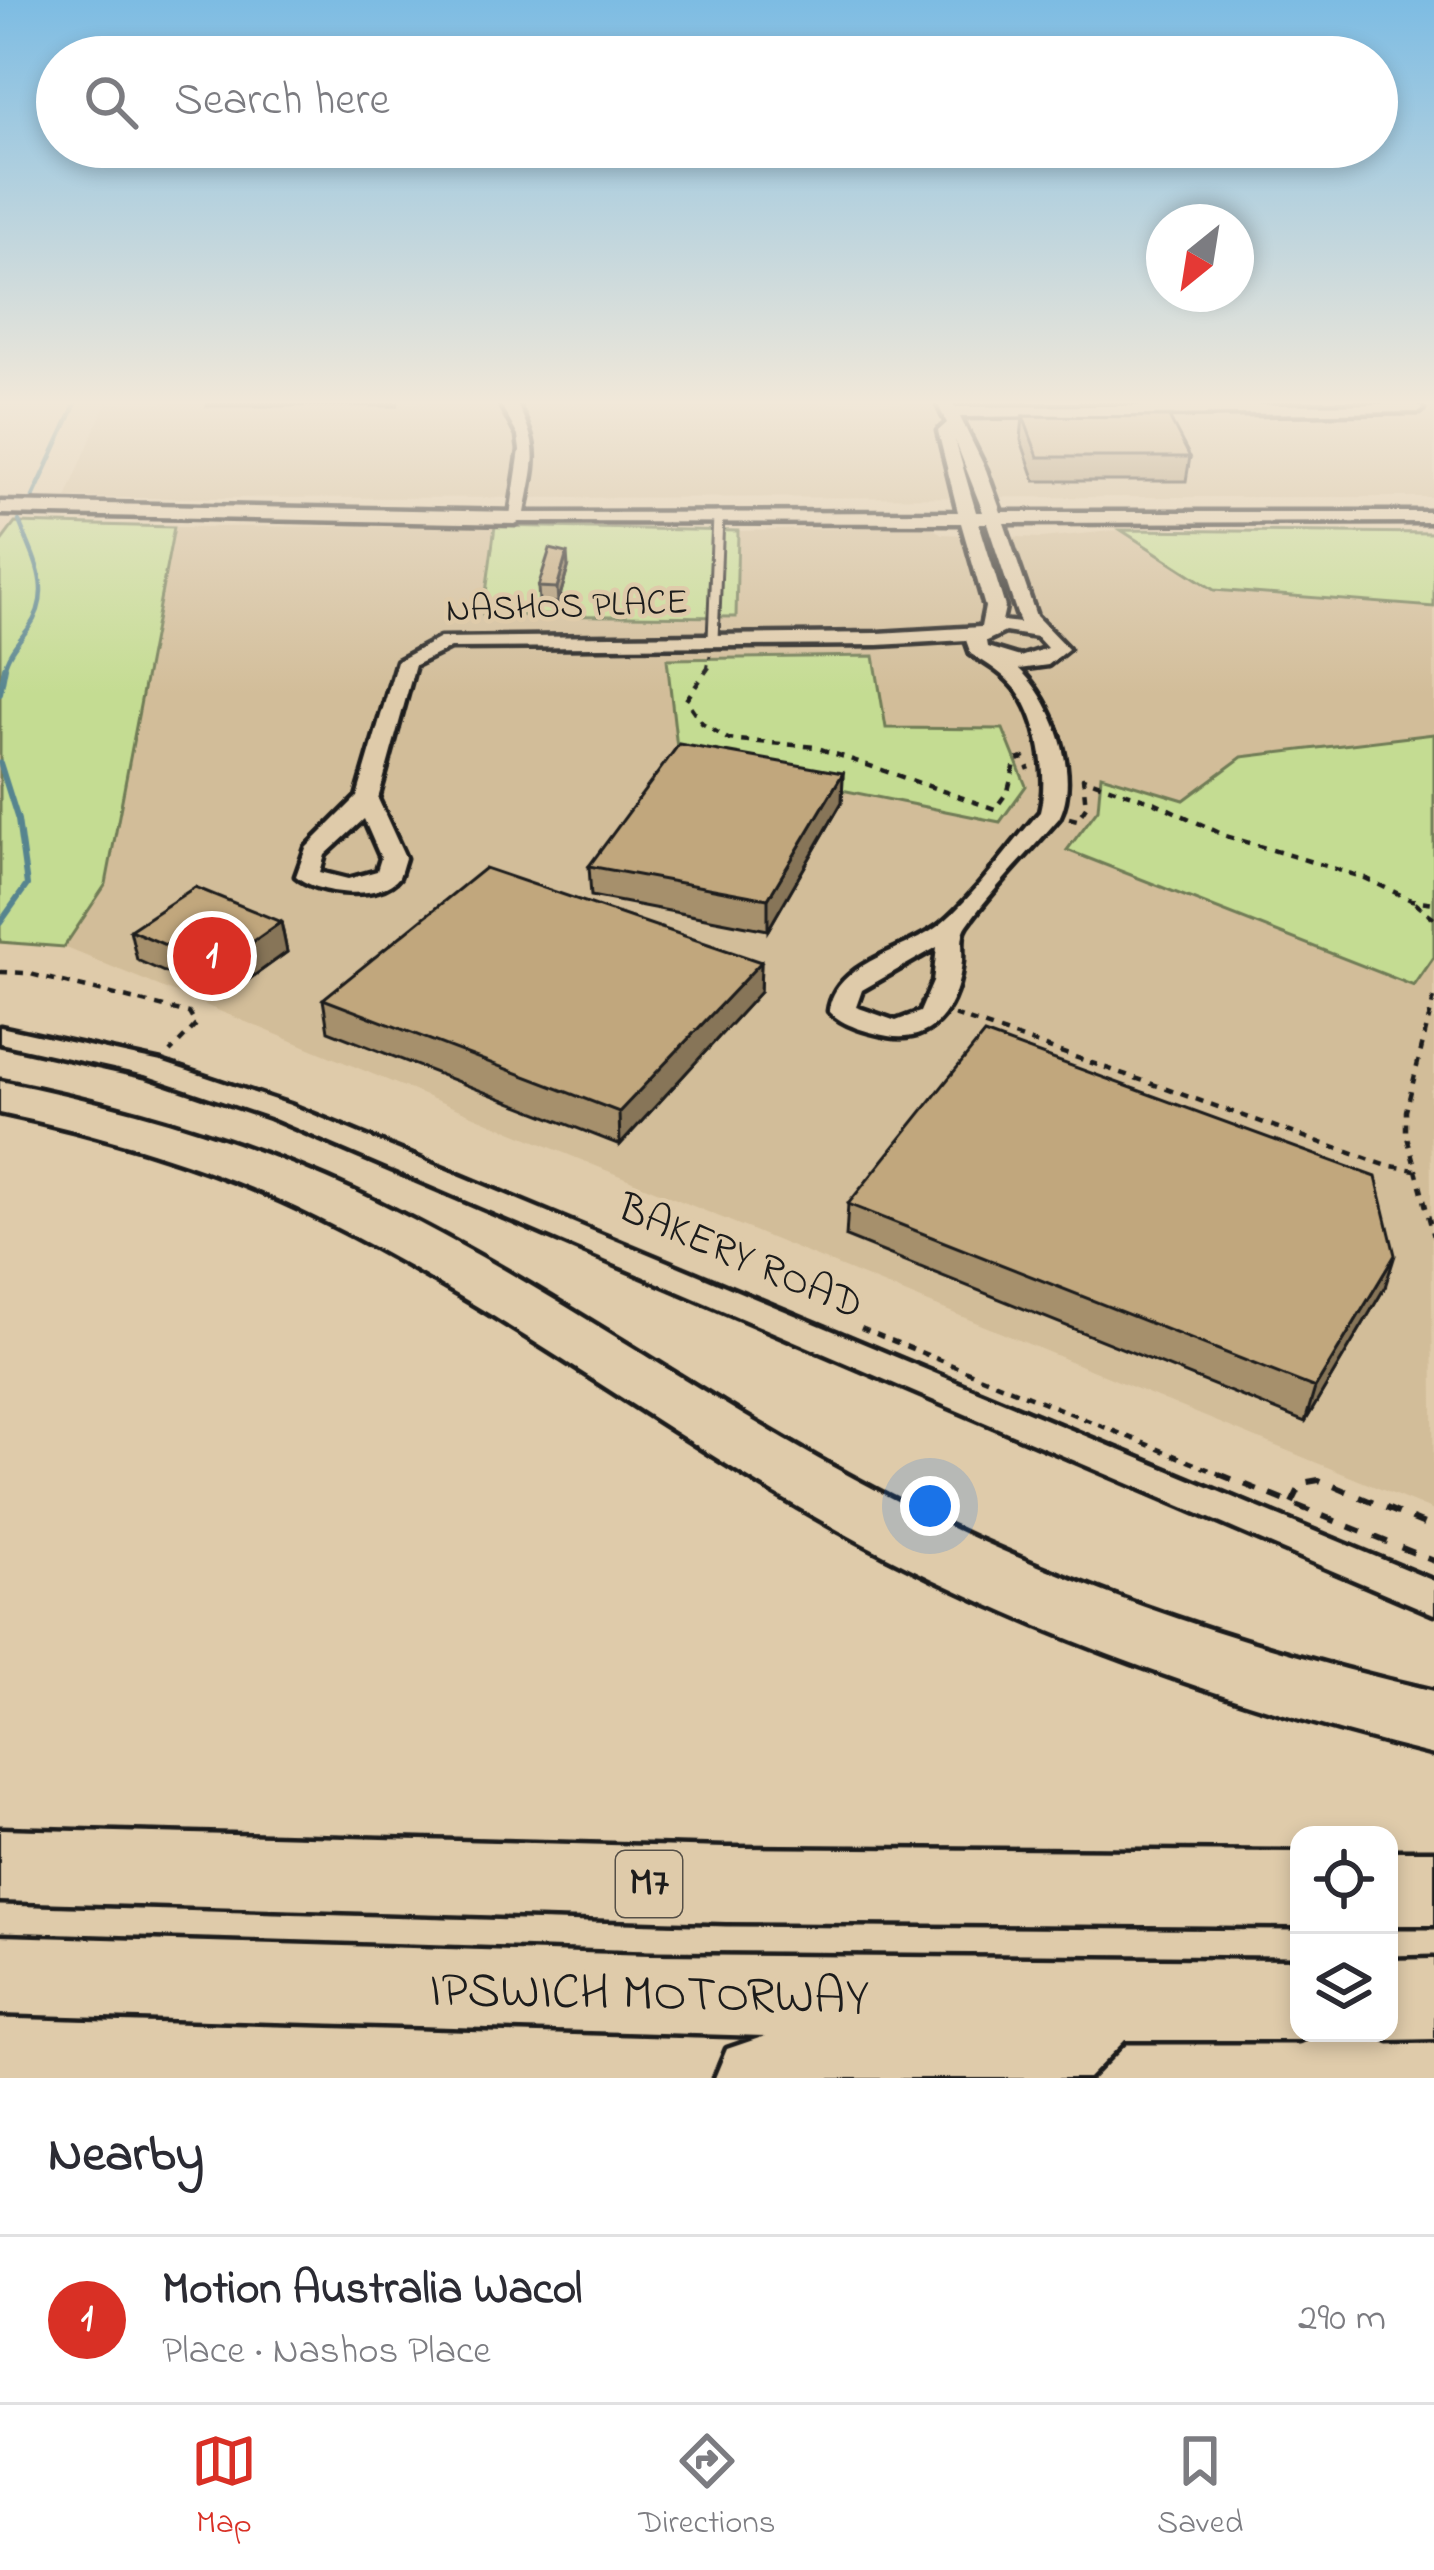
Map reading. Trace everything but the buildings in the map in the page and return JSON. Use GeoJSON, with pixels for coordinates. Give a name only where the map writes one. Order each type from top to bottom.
{"type":"FeatureCollection","features":[{"type":"Feature","properties":{"kind":"highway"},"geometry":{"type":"LineString","coordinates":[[0,1097],[196,1148],[333,1204],[454,1268],[866,1515],[1040,1598],[1241,1670],[1434,1724]]}},
{"type":"Feature","properties":{"kind":"highway","name":"M7"},"geometry":{"type":"LineString","coordinates":[[0,1865],[726,1886],[1290,1889]]}},
{"type":"Feature","properties":{"kind":"highway"},"geometry":{"type":"LineString","coordinates":[[1398,1888],[1434,1888]]}},
{"type":"Feature","properties":{"kind":"highway","name":"IPSWICH MOTORWAY"},"geometry":{"type":"LineString","coordinates":[[0,1975],[388,1991],[1290,2000]]}},
{"type":"Feature","properties":{"kind":"highway"},"geometry":{"type":"LineString","coordinates":[[1398,2000],[1434,2000]]}},
{"type":"Feature","properties":{"kind":"highway"},"geometry":{"type":"LineString","coordinates":[[756,2078],[1051,2058],[1108,2001]]}},
{"type":"Feature","properties":{"kind":"street"},"geometry":{"type":"LineString","coordinates":[[517,512],[519,500]]}},
{"type":"Feature","properties":{"kind":"street"},"geometry":{"type":"LineString","coordinates":[[875,507],[895,500]]}},
{"type":"Feature","properties":{"kind":"street"},"geometry":{"type":"LineString","coordinates":[[950,929],[940,1010],[932,1020],[908,1028],[861,1021],[842,1011],[844,992],[854,983],[950,929],[1051,814],[1058,797],[1030,693],[975,644],[995,607],[962,500]]}},
{"type":"Feature","properties":{"kind":"street"},"geometry":{"type":"LineString","coordinates":[[987,500],[1027,620],[1058,649],[1047,659],[1030,693]]}},
{"type":"Feature","properties":{"kind":"street"},"geometry":{"type":"LineString","coordinates":[[1025,500],[1045,506]]}},
{"type":"Feature","properties":{"kind":"street"},"geometry":{"type":"LineString","coordinates":[[990,511],[1045,506],[1434,515]]}},
{"type":"Feature","properties":{"kind":"street"},"geometry":{"type":"LineString","coordinates":[[517,512],[875,507],[1154,516],[1434,515]]}},
{"type":"Feature","properties":{"kind":"street"},"geometry":{"type":"LineString","coordinates":[[0,508],[718,517],[910,516],[966,511]]}},
{"type":"Feature","properties":{"kind":"street"},"geometry":{"type":"LineString","coordinates":[[910,516],[946,531],[963,554],[980,560]]}},
{"type":"Feature","properties":{"kind":"street"},"geometry":{"type":"LineString","coordinates":[[998,538],[1051,523],[1149,522],[1154,516]]}},
{"type":"Feature","properties":{"kind":"street","name":"NASHOS PLACE"},"geometry":{"type":"LineString","coordinates":[[367,800],[400,674],[418,653],[470,640],[878,639],[1016,626],[1043,632]]}},
{"type":"Feature","properties":{"kind":"street","name":"NASHOS PLACE"},"geometry":{"type":"LineString","coordinates":[[878,639],[1023,663],[1047,659]]}},
{"type":"Feature","properties":{"kind":"street","name":"BAKERY ROAD"},"geometry":{"type":"LineString","coordinates":[[0,1035],[152,1068],[280,1111],[1434,1598]]}},
{"type":"Feature","properties":{"kind":"lane"},"geometry":{"type":"LineString","coordinates":[[718,517],[719,639]]}},
{"type":"Feature","properties":{"kind":"path"},"geometry":{"type":"LineString","coordinates":[[719,639],[724,650],[709,650],[712,662],[686,700],[702,723],[728,739],[814,747],[995,809],[1008,790],[1016,760],[1024,758],[1035,784],[1026,805],[1077,820],[1087,799],[1083,778],[1156,803],[1226,836],[1365,878],[1411,900],[1434,918]]}},
{"type":"Feature","properties":{"kind":"path"},"geometry":{"type":"LineString","coordinates":[[1411,900],[1434,903]]}},
{"type":"Feature","properties":{"kind":"path"},"geometry":{"type":"LineString","coordinates":[[0,973],[26,973],[189,1013],[196,1025],[152,1068]]}},
{"type":"Feature","properties":{"kind":"path"},"geometry":{"type":"LineString","coordinates":[[1434,998],[1406,1111],[1415,1170],[1434,1237]]}},
{"type":"Feature","properties":{"kind":"path"},"geometry":{"type":"LineString","coordinates":[[940,1010],[1385,1165],[1415,1170]]}},
{"type":"Feature","properties":{"kind":"path"},"geometry":{"type":"LineString","coordinates":[[1292,1503],[1302,1483],[1319,1480],[1434,1528]]}},
{"type":"Feature","properties":{"kind":"shaded area"},"geometry":{"type":"Polygon","coordinates":[[[495,526],[484,615],[735,617],[738,531],[929,526],[942,534],[1042,538],[1121,530],[1434,533],[1434,1082],[1430,1091],[1434,1511],[64,947],[106,884],[174,527],[495,526]]]}},
{"type":"Feature","properties":{"kind":"green space"},"geometry":{"type":"Polygon","coordinates":[[[15,523],[174,527],[106,884],[64,947],[0,942],[0,543],[15,523]]]}},
{"type":"Feature","properties":{"kind":"green space"},"geometry":{"type":"Polygon","coordinates":[[[495,526],[738,531],[736,617],[483,615],[495,526]]]}},
{"type":"Feature","properties":{"kind":"green space"},"geometry":{"type":"Polygon","coordinates":[[[1121,530],[1434,533],[1434,607],[1214,590],[1121,530]]]}},
{"type":"Feature","properties":{"kind":"green space"},"geometry":{"type":"Polygon","coordinates":[[[874,656],[886,728],[1003,729],[1026,786],[1000,822],[678,757],[667,659],[874,656]]]}},
{"type":"Feature","properties":{"kind":"green space"},"geometry":{"type":"Polygon","coordinates":[[[1434,734],[1434,957],[1414,986],[1067,850],[1098,809],[1101,775],[1184,800],[1242,757],[1434,734]]]}},
{"type":"Feature","properties":{"kind":"waterway"},"geometry":{"type":"LineString","coordinates":[[5,667],[40,602],[36,562],[19,521]]}},
{"type":"Feature","properties":{"kind":"waterway"},"geometry":{"type":"LineString","coordinates":[[0,693],[5,667]]}},
{"type":"Feature","properties":{"kind":"waterway"},"geometry":{"type":"LineString","coordinates":[[0,763],[18,820],[27,885],[0,923]]}},
{"type":"Feature","properties":{"kind":"place","name":"Motion Australia Wacol"},"geometry":{"type":"Point","coordinates":[212,956]}}]}
